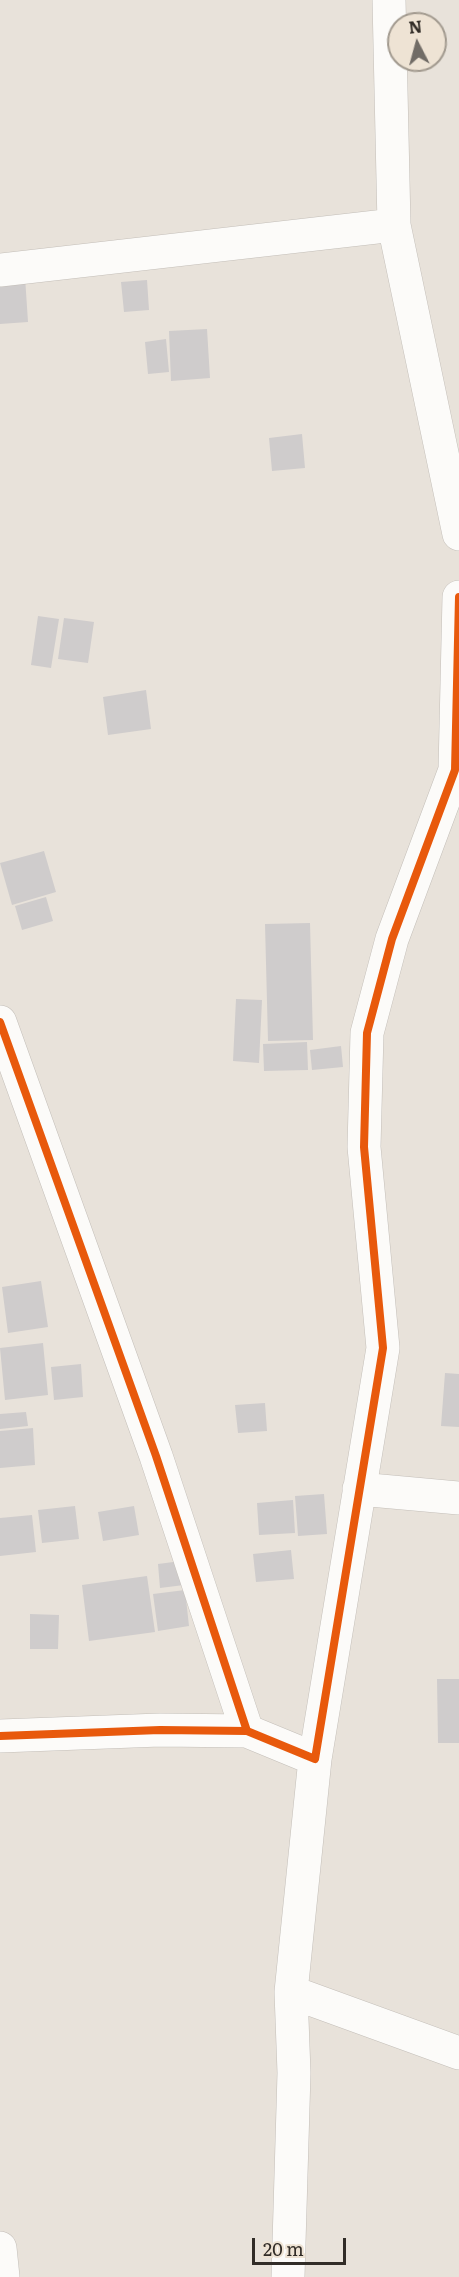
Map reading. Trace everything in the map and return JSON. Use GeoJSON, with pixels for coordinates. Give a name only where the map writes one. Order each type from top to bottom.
{"type":"FeatureCollection","features":[{"type":"Feature","properties":{"kind":"street"},"geometry":{"type":"LineString","coordinates":[[389,0],[394,225],[459,534]]}},
{"type":"Feature","properties":{"kind":"street"},"geometry":{"type":"LineString","coordinates":[[0,270],[394,225]]}},
{"type":"Feature","properties":{"kind":"street"},"geometry":{"type":"LineString","coordinates":[[288,2277],[294,2073],[291,1992],[315,1759],[383,1347],[364,1147],[367,1033],[392,939],[454,770],[459,597]]}},
{"type":"Feature","properties":{"kind":"street"},"geometry":{"type":"LineString","coordinates":[[0,1022],[156,1456],[247,1731]]}},
{"type":"Feature","properties":{"kind":"street"},"geometry":{"type":"LineString","coordinates":[[359,1489],[459,1498]]}},
{"type":"Feature","properties":{"kind":"street"},"geometry":{"type":"LineString","coordinates":[[0,1736],[160,1730],[247,1731],[315,1759]]}},
{"type":"Feature","properties":{"kind":"street"},"geometry":{"type":"LineString","coordinates":[[291,1992],[459,2053]]}},
{"type":"Feature","properties":{"kind":"street"},"geometry":{"type":"LineString","coordinates":[[0,2248],[3,2277]]}},
{"type":"Feature","properties":{"kind":"building"},"geometry":{"type":"Polygon","coordinates":[[[25,277],[28,322],[0,324],[0,278],[25,277]]]}},
{"type":"Feature","properties":{"kind":"building"},"geometry":{"type":"Polygon","coordinates":[[[147,280],[149,310],[124,312],[121,282],[147,280]]]}},
{"type":"Feature","properties":{"kind":"building"},"geometry":{"type":"Polygon","coordinates":[[[207,329],[210,378],[171,381],[169,331],[207,329]]]}},
{"type":"Feature","properties":{"kind":"building"},"geometry":{"type":"Polygon","coordinates":[[[166,339],[169,372],[148,374],[145,342],[166,339]]]}},
{"type":"Feature","properties":{"kind":"building"},"geometry":{"type":"Polygon","coordinates":[[[302,434],[305,468],[272,471],[269,438],[302,434]]]}},
{"type":"Feature","properties":{"kind":"building"},"geometry":{"type":"Polygon","coordinates":[[[38,616],[59,619],[51,668],[31,665],[38,616]]]}},
{"type":"Feature","properties":{"kind":"building"},"geometry":{"type":"Polygon","coordinates":[[[64,618],[94,622],[88,663],[58,659],[64,618]]]}},
{"type":"Feature","properties":{"kind":"building"},"geometry":{"type":"Polygon","coordinates":[[[146,690],[151,729],[108,735],[103,697],[146,690]]]}},
{"type":"Feature","properties":{"kind":"building"},"geometry":{"type":"Polygon","coordinates":[[[44,851],[56,892],[12,905],[0,863],[44,851]]]}},
{"type":"Feature","properties":{"kind":"building"},"geometry":{"type":"Polygon","coordinates":[[[46,897],[53,921],[22,930],[15,906],[46,897]]]}},
{"type":"Feature","properties":{"kind":"building"},"geometry":{"type":"Polygon","coordinates":[[[310,923],[313,1040],[268,1041],[265,924],[310,923]]]}},
{"type":"Feature","properties":{"kind":"building"},"geometry":{"type":"Polygon","coordinates":[[[236,999],[262,1000],[259,1063],[233,1061],[236,999]]]}},
{"type":"Feature","properties":{"kind":"building"},"geometry":{"type":"Polygon","coordinates":[[[307,1042],[308,1070],[264,1071],[263,1044],[307,1042]]]}},
{"type":"Feature","properties":{"kind":"building"},"geometry":{"type":"Polygon","coordinates":[[[341,1046],[343,1067],[312,1070],[310,1050],[341,1046]]]}},
{"type":"Feature","properties":{"kind":"building"},"geometry":{"type":"Polygon","coordinates":[[[41,1281],[48,1327],[8,1333],[2,1287],[41,1281]]]}},
{"type":"Feature","properties":{"kind":"building"},"geometry":{"type":"Polygon","coordinates":[[[43,1343],[48,1395],[5,1400],[0,1348],[43,1343]]]}},
{"type":"Feature","properties":{"kind":"building"},"geometry":{"type":"Polygon","coordinates":[[[81,1364],[83,1397],[54,1400],[51,1367],[81,1364]]]}},
{"type":"Feature","properties":{"kind":"building"},"geometry":{"type":"Polygon","coordinates":[[[445,1373],[459,1374],[459,1427],[441,1426],[445,1373]]]}},
{"type":"Feature","properties":{"kind":"building"},"geometry":{"type":"Polygon","coordinates":[[[265,1403],[267,1431],[238,1433],[235,1405],[265,1403]]]}},
{"type":"Feature","properties":{"kind":"building"},"geometry":{"type":"Polygon","coordinates":[[[26,1412],[28,1426],[0,1429],[0,1414],[26,1412]]]}},
{"type":"Feature","properties":{"kind":"building"},"geometry":{"type":"Polygon","coordinates":[[[33,1428],[35,1465],[0,1468],[0,1431],[33,1428]]]}},
{"type":"Feature","properties":{"kind":"building"},"geometry":{"type":"Polygon","coordinates":[[[324,1494],[327,1534],[298,1536],[295,1496],[324,1494]]]}},
{"type":"Feature","properties":{"kind":"building"},"geometry":{"type":"Polygon","coordinates":[[[293,1500],[295,1533],[259,1535],[257,1503],[293,1500]]]}},
{"type":"Feature","properties":{"kind":"building"},"geometry":{"type":"Polygon","coordinates":[[[75,1506],[79,1539],[42,1543],[38,1510],[75,1506]]]}},
{"type":"Feature","properties":{"kind":"building"},"geometry":{"type":"Polygon","coordinates":[[[134,1506],[139,1535],[103,1541],[98,1512],[134,1506]]]}},
{"type":"Feature","properties":{"kind":"building"},"geometry":{"type":"Polygon","coordinates":[[[32,1515],[36,1552],[0,1556],[0,1518],[32,1515]]]}},
{"type":"Feature","properties":{"kind":"building"},"geometry":{"type":"Polygon","coordinates":[[[291,1550],[294,1579],[256,1582],[253,1554],[291,1550]]]}},
{"type":"Feature","properties":{"kind":"building"},"geometry":{"type":"Polygon","coordinates":[[[181,1561],[184,1585],[160,1588],[158,1564],[181,1561]]]}},
{"type":"Feature","properties":{"kind":"building"},"geometry":{"type":"Polygon","coordinates":[[[147,1576],[155,1632],[89,1641],[82,1585],[147,1576]]]}},
{"type":"Feature","properties":{"kind":"building"},"geometry":{"type":"Polygon","coordinates":[[[185,1590],[189,1626],[158,1631],[153,1594],[185,1590]]]}},
{"type":"Feature","properties":{"kind":"building"},"geometry":{"type":"Polygon","coordinates":[[[30,1614],[59,1615],[58,1649],[30,1649],[30,1614]]]}},
{"type":"Feature","properties":{"kind":"building"},"geometry":{"type":"Polygon","coordinates":[[[437,1679],[459,1679],[459,1743],[438,1743],[437,1679]]]}},
{"type":"Feature","properties":{"kind":"cycle path"},"geometry":{"type":"LineString","coordinates":[[0,1736],[160,1730],[247,1731],[315,1759],[383,1348],[364,1147],[367,1033],[392,939],[455,770],[459,597]]}},
{"type":"Feature","properties":{"kind":"cycle path"},"geometry":{"type":"LineString","coordinates":[[0,1022],[156,1456],[247,1731]]}}]}
